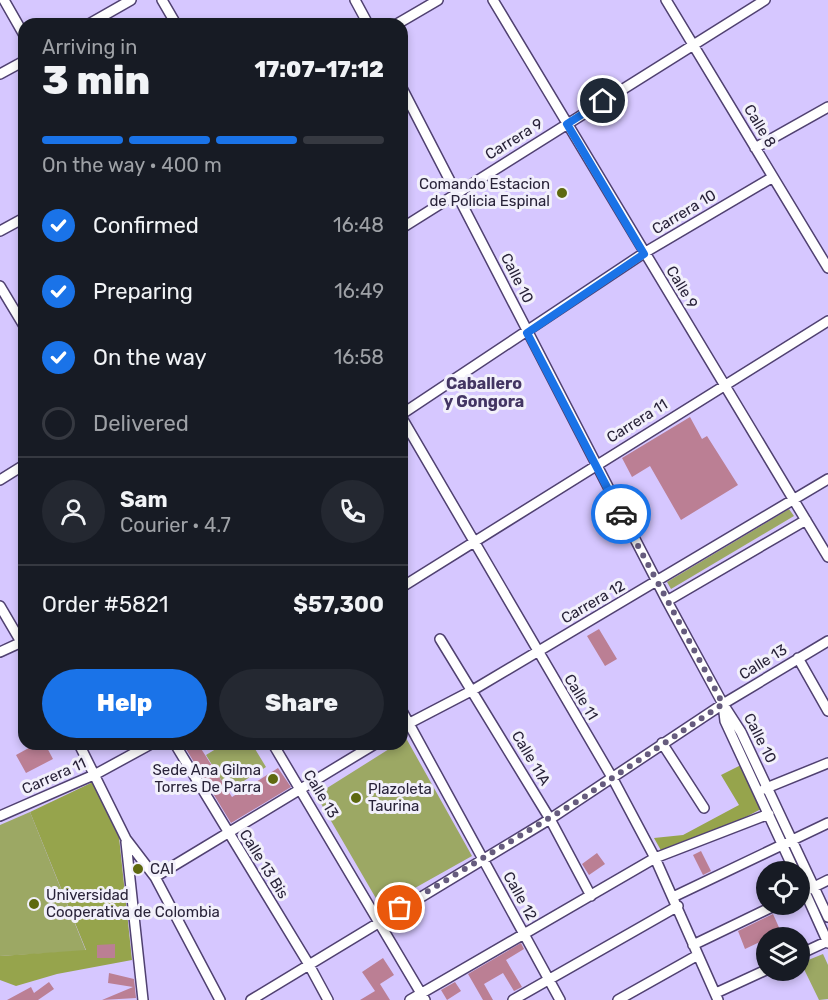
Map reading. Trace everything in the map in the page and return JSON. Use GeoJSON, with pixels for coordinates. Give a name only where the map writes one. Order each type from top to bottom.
{"type":"FeatureCollection","features":[{"type":"Feature","properties":{"kind":"street"},"geometry":{"type":"LineString","coordinates":[[4,0],[18,24]]}},
{"type":"Feature","properties":{"kind":"street"},"geometry":{"type":"LineString","coordinates":[[100,18],[131,0]]}},
{"type":"Feature","properties":{"kind":"street"},"geometry":{"type":"LineString","coordinates":[[162,0],[172,18]]}},
{"type":"Feature","properties":{"kind":"street"},"geometry":{"type":"LineString","coordinates":[[355,0],[365,18]]}},
{"type":"Feature","properties":{"kind":"street"},"geometry":{"type":"LineString","coordinates":[[407,18],[438,0]]}},
{"type":"Feature","properties":{"kind":"street","name":"Calle 9"},"geometry":{"type":"LineString","coordinates":[[493,0],[828,556]]}},
{"type":"Feature","properties":{"kind":"street","name":"Calle 8"},"geometry":{"type":"LineString","coordinates":[[666,0],[828,268]]}},
{"type":"Feature","properties":{"kind":"street","name":"Carrera 9"},"geometry":{"type":"LineString","coordinates":[[408,224],[765,0]]}},
{"type":"Feature","properties":{"kind":"street"},"geometry":{"type":"LineString","coordinates":[[0,74],[18,64]]}},
{"type":"Feature","properties":{"kind":"street","name":"Calle 10"},"geometry":{"type":"LineString","coordinates":[[408,99],[595,466],[723,704],[764,790]]}},
{"type":"Feature","properties":{"kind":"street"},"geometry":{"type":"LineString","coordinates":[[755,148],[828,107]]}},
{"type":"Feature","properties":{"kind":"street","name":"Carrera 10"},"geometry":{"type":"LineString","coordinates":[[408,412],[644,254],[773,177]]}},
{"type":"Feature","properties":{"kind":"street"},"geometry":{"type":"LineString","coordinates":[[0,231],[18,221]]}},
{"type":"Feature","properties":{"kind":"street"},"geometry":{"type":"LineString","coordinates":[[0,286],[18,316]]}},
{"type":"Feature","properties":{"kind":"street","name":"Carrera 11"},"geometry":{"type":"LineString","coordinates":[[408,583],[723,384],[828,321]]}},
{"type":"Feature","properties":{"kind":"street","name":"Calle 11"},"geometry":{"type":"LineString","coordinates":[[408,426],[537,652],[613,778],[656,858],[717,997]]}},
{"type":"Feature","properties":{"kind":"street"},"geometry":{"type":"LineString","coordinates":[[0,480],[18,469]]}},
{"type":"Feature","properties":{"kind":"street","name":"Carrera 12"},"geometry":{"type":"LineString","coordinates":[[408,723],[473,690],[828,479]]}},
{"type":"Feature","properties":{"kind":"street"},"geometry":{"type":"LineString","coordinates":[[667,601],[806,520]]}},
{"type":"Feature","properties":{"kind":"street"},"geometry":{"type":"LineString","coordinates":[[0,606],[18,635]]}},
{"type":"Feature","properties":{"kind":"street","name":"Calle 11A"},"geometry":{"type":"LineString","coordinates":[[440,639],[550,819],[591,896]]}},
{"type":"Feature","properties":{"kind":"street","name":"Calle 13"},"geometry":{"type":"LineString","coordinates":[[251,1000],[308,963],[550,819],[662,743],[828,641]]}},
{"type":"Feature","properties":{"kind":"street"},"geometry":{"type":"LineString","coordinates":[[0,652],[18,645]]}},
{"type":"Feature","properties":{"kind":"street"},"geometry":{"type":"LineString","coordinates":[[798,658],[828,711]]}},
{"type":"Feature","properties":{"kind":"street","name":"Calle 12"},"geometry":{"type":"LineString","coordinates":[[408,730],[560,1000]]}},
{"type":"Feature","properties":{"kind":"street"},"geometry":{"type":"LineString","coordinates":[[662,743],[704,808]]}},
{"type":"Feature","properties":{"kind":"street"},"geometry":{"type":"LineString","coordinates":[[82,750],[126,839],[155,877],[220,1000]]}},
{"type":"Feature","properties":{"kind":"street","name":"Carrera 11"},"geometry":{"type":"LineString","coordinates":[[0,816],[96,774],[140,750]]}},
{"type":"Feature","properties":{"kind":"street","name":"Calle 13 Bis"},"geometry":{"type":"LineString","coordinates":[[179,750],[308,963],[328,1000]]}},
{"type":"Feature","properties":{"kind":"street","name":"Calle 13"},"geometry":{"type":"LineString","coordinates":[[277,750],[423,997]]}},
{"type":"Feature","properties":{"kind":"street"},"geometry":{"type":"LineString","coordinates":[[155,877],[365,750]]}},
{"type":"Feature","properties":{"kind":"street"},"geometry":{"type":"LineString","coordinates":[[764,790],[828,764]]}},
{"type":"Feature","properties":{"kind":"street"},"geometry":{"type":"LineString","coordinates":[[764,790],[769,813],[814,887],[828,917]]}},
{"type":"Feature","properties":{"kind":"street"},"geometry":{"type":"LineString","coordinates":[[764,790],[788,842],[792,861]]}},
{"type":"Feature","properties":{"kind":"street"},"geometry":{"type":"LineString","coordinates":[[410,1000],[423,997],[656,858],[769,813]]}},
{"type":"Feature","properties":{"kind":"street"},"geometry":{"type":"LineString","coordinates":[[673,897],[828,823]]}},
{"type":"Feature","properties":{"kind":"street"},"geometry":{"type":"LineString","coordinates":[[126,839],[143,1000]]}},
{"type":"Feature","properties":{"kind":"street"},"geometry":{"type":"LineString","coordinates":[[810,889],[828,880]]}},
{"type":"Feature","properties":{"kind":"street"},"geometry":{"type":"LineString","coordinates":[[513,1000],[678,906]]}},
{"type":"Feature","properties":{"kind":"street"},"geometry":{"type":"LineString","coordinates":[[810,908],[828,942],[810,950]]}},
{"type":"Feature","properties":{"kind":"street"},"geometry":{"type":"LineString","coordinates":[[693,945],[756,915]]}},
{"type":"Feature","properties":{"kind":"street"},"geometry":{"type":"LineString","coordinates":[[618,1000],[698,955]]}},
{"type":"Feature","properties":{"kind":"street"},"geometry":{"type":"LineString","coordinates":[[717,997],[756,976]]}},
{"type":"Feature","properties":{"kind":"green space"},"geometry":{"type":"Polygon","coordinates":[[[789,509],[794,516],[671,589],[667,582],[789,509]]]}},
{"type":"Feature","properties":{"kind":"green space"},"geometry":{"type":"Polygon","coordinates":[[[408,742],[472,856],[381,907],[316,795],[387,750],[408,750],[408,742]]]}},
{"type":"Feature","properties":{"kind":"green space"},"geometry":{"type":"Polygon","coordinates":[[[214,750],[256,750],[266,767],[228,791],[206,755],[214,750]]]}},
{"type":"Feature","properties":{"kind":"green space"},"geometry":{"type":"Polygon","coordinates":[[[741,765],[761,809],[708,837],[663,854],[654,838],[683,835],[739,805],[721,775],[741,765]]]}},
{"type":"Feature","properties":{"kind":"green space"},"geometry":{"type":"Polygon","coordinates":[[[93,782],[119,837],[132,960],[57,974],[16,986],[0,980],[0,956],[86,950],[30,812],[93,782]]]}},
{"type":"Feature","properties":{"kind":"green space","name":"Universidad Cooperativa de Colombia"},"geometry":{"type":"Polygon","coordinates":[[[30,812],[86,951],[0,956],[0,825],[30,812]]]}},
{"type":"Feature","properties":{"kind":"green space"},"geometry":{"type":"Polygon","coordinates":[[[823,954],[828,965],[828,999],[819,1000],[810,981],[810,959],[823,954]]]}},
{"type":"Feature","properties":{"kind":"building"},"geometry":{"type":"Polygon","coordinates":[[[690,417],[702,439],[707,436],[738,485],[681,520],[650,466],[632,477],[622,458],[690,417]]]}},
{"type":"Feature","properties":{"kind":"building"},"geometry":{"type":"Polygon","coordinates":[[[599,629],[617,659],[605,666],[587,636],[599,629]]]}},
{"type":"Feature","properties":{"kind":"building"},"geometry":{"type":"Polygon","coordinates":[[[25,750],[48,750],[53,759],[26,773],[16,755],[25,750]]]}},
{"type":"Feature","properties":{"kind":"building","name":"Sede Ana Gilma Torres De Parra"},"geometry":{"type":"Polygon","coordinates":[[[187,750],[202,750],[232,797],[278,768],[291,787],[231,823],[187,750]]]}},
{"type":"Feature","properties":{"kind":"building"},"geometry":{"type":"Polygon","coordinates":[[[701,851],[711,871],[703,875],[693,855],[701,851]]]}},
{"type":"Feature","properties":{"kind":"building"},"geometry":{"type":"Polygon","coordinates":[[[597,853],[605,864],[589,875],[582,864],[597,853]]]}},
{"type":"Feature","properties":{"kind":"building"},"geometry":{"type":"Polygon","coordinates":[[[771,915],[773,915],[779,927],[756,927],[756,944],[745,949],[738,931],[771,915]]]}},
{"type":"Feature","properties":{"kind":"building"},"geometry":{"type":"Polygon","coordinates":[[[521,943],[524,949],[506,960],[522,987],[514,991],[503,973],[484,984],[493,1000],[483,1000],[468,974],[521,943]]]}},
{"type":"Feature","properties":{"kind":"building"},"geometry":{"type":"Polygon","coordinates":[[[115,944],[115,958],[97,958],[97,945],[115,944]]]}},
{"type":"Feature","properties":{"kind":"building"},"geometry":{"type":"Polygon","coordinates":[[[383,958],[394,975],[380,984],[390,1000],[360,1000],[375,991],[362,972],[383,958]]]}},
{"type":"Feature","properties":{"kind":"building"},"geometry":{"type":"Polygon","coordinates":[[[109,973],[134,979],[136,998],[102,1000],[133,987],[108,983],[109,973]]]}},
{"type":"Feature","properties":{"kind":"building"},"geometry":{"type":"Polygon","coordinates":[[[49,982],[54,989],[38,1000],[7,1000],[31,987],[34,993],[49,982]]]}},
{"type":"Feature","properties":{"kind":"building"},"geometry":{"type":"Polygon","coordinates":[[[455,982],[461,991],[447,1000],[441,990],[455,982]]]}},
{"type":"Feature","properties":{"kind":"way so far"},"geometry":{"type":"LineString","coordinates":[[400,908],[550,819],[723,704],[621,514]]}},
{"type":"Feature","properties":{"kind":"place","name":"Comando Estacion de Policia Espinal"},"geometry":{"type":"Point","coordinates":[562,193]}},
{"type":"Feature","properties":{"kind":"place","name":"Sede Ana Gilma Torres De Parra"},"geometry":{"type":"Point","coordinates":[273,779]}},
{"type":"Feature","properties":{"kind":"place","name":"Plazoleta Taurina"},"geometry":{"type":"Point","coordinates":[356,798]}},
{"type":"Feature","properties":{"kind":"place","name":"CAI"},"geometry":{"type":"Point","coordinates":[138,869]}},
{"type":"Feature","properties":{"kind":"place","name":"Universidad Cooperativa de Colombia"},"geometry":{"type":"Point","coordinates":[34,904]}},
{"type":"Feature","properties":{"kind":"district","name":"Caballero y Gongora"},"geometry":{"type":"Point","coordinates":[484,392]}},
{"type":"Feature","properties":{"kind":"route"},"geometry":{"type":"LineString","coordinates":[[603,101],[567,124],[644,254],[527,333],[621,514]]}}]}
